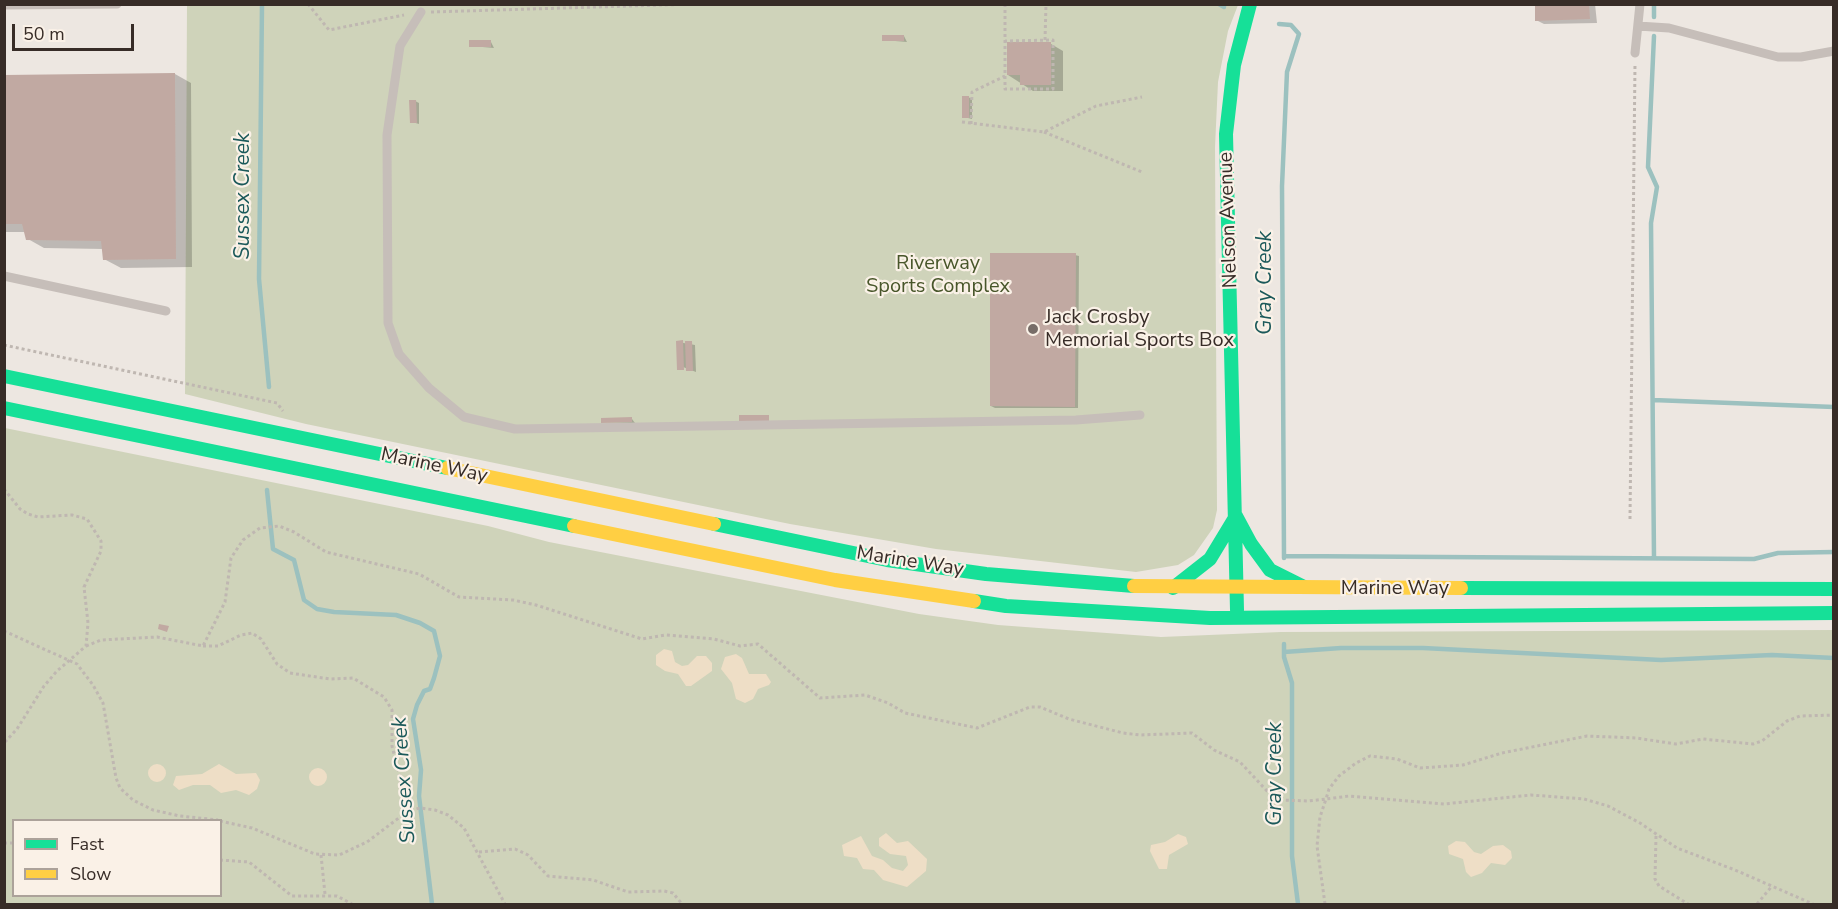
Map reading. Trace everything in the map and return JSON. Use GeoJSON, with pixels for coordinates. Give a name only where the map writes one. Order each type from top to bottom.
{"type":"FeatureCollection","features":[{"type":"Feature","properties":{"kind":"main road","name":"Nelson Avenue"},"geometry":{"type":"LineString","coordinates":[[1236,618],[1236,516],[1226,134],[1234,65],[1250,4]]}},
{"type":"Feature","properties":{"kind":"main road","name":"Marine Way"},"geometry":{"type":"LineString","coordinates":[[4,376],[887,560],[1084,584],[1173,588],[1307,589],[1833,589]]}},
{"type":"Feature","properties":{"kind":"main road","name":"Marine Way"},"geometry":{"type":"LineString","coordinates":[[4,408],[835,580],[1006,606],[1146,616],[1236,618],[1833,614]]}},
{"type":"Feature","properties":{"kind":"main road"},"geometry":{"type":"LineString","coordinates":[[1173,588],[1210,559],[1236,516]]}},
{"type":"Feature","properties":{"kind":"main road"},"geometry":{"type":"LineString","coordinates":[[1236,516],[1251,544],[1270,570],[1307,589]]}},
{"type":"Feature","properties":{"kind":"lane"},"geometry":{"type":"LineString","coordinates":[[4,5],[117,4]]}},
{"type":"Feature","properties":{"kind":"lane"},"geometry":{"type":"LineString","coordinates":[[1635,53],[1640,4]]}},
{"type":"Feature","properties":{"kind":"lane"},"geometry":{"type":"LineString","coordinates":[[421,12],[400,46],[387,135],[388,323],[399,354],[429,388],[464,417],[515,429],[1076,420],[1140,415]]}},
{"type":"Feature","properties":{"kind":"lane"},"geometry":{"type":"LineString","coordinates":[[1638,26],[1669,28],[1778,57],[1801,57],[1833,51]]}},
{"type":"Feature","properties":{"kind":"lane"},"geometry":{"type":"LineString","coordinates":[[4,276],[166,311]]}},
{"type":"Feature","properties":{"kind":"path"},"geometry":{"type":"LineString","coordinates":[[308,4],[329,30],[421,12],[696,4]]}},
{"type":"Feature","properties":{"kind":"path"},"geometry":{"type":"LineString","coordinates":[[1005,4],[1005,41],[1005,89],[1053,89],[1053,40],[1005,41]]}},
{"type":"Feature","properties":{"kind":"path"},"geometry":{"type":"LineString","coordinates":[[1045,40],[1046,4]]}},
{"type":"Feature","properties":{"kind":"path"},"geometry":{"type":"LineString","coordinates":[[1630,519],[1635,53]]}},
{"type":"Feature","properties":{"kind":"path"},"geometry":{"type":"LineString","coordinates":[[971,124],[972,92],[1005,76]]}},
{"type":"Feature","properties":{"kind":"path"},"geometry":{"type":"LineString","coordinates":[[1044,132],[1096,106],[1143,97]]}},
{"type":"Feature","properties":{"kind":"path"},"geometry":{"type":"LineString","coordinates":[[962,122],[1044,132],[1142,172]]}},
{"type":"Feature","properties":{"kind":"path"},"geometry":{"type":"LineString","coordinates":[[4,345],[277,403]]}},
{"type":"Feature","properties":{"kind":"path"},"geometry":{"type":"LineString","coordinates":[[4,489],[20,509],[28,514],[38,517],[80,516],[92,524],[100,536],[101,551],[84,587],[88,623],[86,646]]}},
{"type":"Feature","properties":{"kind":"path"},"geometry":{"type":"LineString","coordinates":[[203,646],[225,602],[231,558],[254,532],[271,526],[294,532],[326,552],[419,574],[459,597],[513,600],[536,605],[642,639],[666,635],[714,639],[740,646],[758,644],[820,698],[866,695],[888,702],[905,713],[977,728],[1030,707],[1040,706],[1069,720],[1123,733],[1140,735],[1192,733],[1214,750],[1240,762],[1267,791],[1282,800],[1308,801],[1349,796],[1444,804],[1531,795],[1557,795],[1608,806],[1640,823],[1656,836],[1677,848],[1813,904]]}},
{"type":"Feature","properties":{"kind":"path"},"geometry":{"type":"LineString","coordinates":[[4,631],[77,664],[93,685],[103,703],[110,752],[120,788],[133,800],[153,810],[207,819]]}},
{"type":"Feature","properties":{"kind":"path"},"geometry":{"type":"LineString","coordinates":[[4,743],[17,729],[44,686],[86,646],[101,640],[157,637],[203,646],[218,646],[242,634],[252,633],[261,639],[277,664],[290,673],[330,679],[354,678],[384,697],[392,710],[392,746],[403,798],[414,809]]}},
{"type":"Feature","properties":{"kind":"path"},"geometry":{"type":"LineString","coordinates":[[1325,904],[1317,846],[1320,817],[1329,789],[1356,763],[1370,756],[1396,759],[1420,768],[1464,765],[1502,753],[1587,736],[1636,738],[1676,744],[1703,739],[1752,744],[1762,741],[1788,721],[1800,716],[1833,715]]}},
{"type":"Feature","properties":{"kind":"path"},"geometry":{"type":"LineString","coordinates":[[222,822],[252,828],[321,855],[339,855],[353,850],[414,809],[435,810],[448,815],[464,828],[479,852],[505,904]]}},
{"type":"Feature","properties":{"kind":"path"},"geometry":{"type":"LineString","coordinates":[[1656,836],[1655,879],[1659,886],[1688,904]]}},
{"type":"Feature","properties":{"kind":"path"},"geometry":{"type":"LineString","coordinates":[[479,852],[515,849],[528,855],[548,876],[593,880],[628,891],[664,891],[673,893],[682,904]]}},
{"type":"Feature","properties":{"kind":"path"},"geometry":{"type":"LineString","coordinates":[[321,855],[325,894]]}},
{"type":"Feature","properties":{"kind":"path"},"geometry":{"type":"LineString","coordinates":[[222,860],[249,862],[265,873],[287,894],[325,894],[337,896],[352,904]]}},
{"type":"Feature","properties":{"kind":"path"},"geometry":{"type":"LineString","coordinates":[[1757,904],[1772,886]]}},
{"type":"Feature","properties":{"kind":"green space","name":"Riverway Sports Complex"},"geometry":{"type":"Polygon","coordinates":[[[187,5],[1238,5],[1228,31],[1218,82],[1215,147],[1217,510],[1213,528],[1194,555],[1178,565],[1136,572],[936,549],[790,524],[306,424],[185,394],[187,5]]]}},
{"type":"Feature","properties":{"kind":"green space"},"geometry":{"type":"Polygon","coordinates":[[[5,428],[488,526],[549,542],[919,614],[998,625],[1161,637],[1281,632],[1833,630],[1833,904],[5,904],[5,428]]]}},
{"type":"Feature","properties":{"kind":"sand"},"geometry":{"type":"Polygon","coordinates":[[[664,649],[672,651],[675,662],[682,666],[688,665],[697,656],[706,656],[712,663],[712,671],[691,686],[686,686],[678,674],[665,671],[656,665],[656,655],[664,649]]]}},
{"type":"Feature","properties":{"kind":"sand"},"geometry":{"type":"Polygon","coordinates":[[[736,654],[742,658],[749,674],[766,674],[771,682],[758,689],[753,699],[745,703],[736,699],[732,683],[721,669],[725,657],[736,654]]]}},
{"type":"Feature","properties":{"kind":"sand"},"geometry":{"type":"Polygon","coordinates":[[[157,764],[163,767],[166,773],[163,779],[157,782],[151,779],[148,773],[151,767],[157,764]]]}},
{"type":"Feature","properties":{"kind":"sand"},"geometry":{"type":"Polygon","coordinates":[[[219,764],[236,774],[256,773],[260,780],[257,789],[249,795],[236,790],[221,793],[210,785],[193,785],[179,790],[173,785],[176,776],[202,774],[219,764]]]}},
{"type":"Feature","properties":{"kind":"sand"},"geometry":{"type":"Polygon","coordinates":[[[318,768],[324,771],[327,777],[324,783],[318,786],[312,783],[309,777],[312,771],[318,768]]]}},
{"type":"Feature","properties":{"kind":"sand"},"geometry":{"type":"Polygon","coordinates":[[[886,833],[897,843],[908,841],[927,859],[926,871],[907,887],[883,880],[874,870],[863,869],[857,858],[844,856],[842,845],[861,836],[872,856],[883,860],[892,868],[903,871],[908,865],[906,856],[890,854],[879,846],[879,838],[886,833]]]}},
{"type":"Feature","properties":{"kind":"sand"},"geometry":{"type":"Polygon","coordinates":[[[1178,834],[1186,837],[1188,844],[1169,855],[1167,869],[1159,869],[1150,851],[1151,845],[1165,842],[1178,834]]]}},
{"type":"Feature","properties":{"kind":"sand"},"geometry":{"type":"Polygon","coordinates":[[[1456,841],[1465,842],[1474,852],[1481,854],[1493,846],[1503,845],[1511,851],[1512,858],[1505,865],[1491,863],[1482,873],[1471,877],[1466,872],[1463,859],[1449,854],[1448,846],[1456,841]]]}},
{"type":"Feature","properties":{"kind":"building"},"geometry":{"type":"Polygon","coordinates":[[[1535,4],[1589,4],[1590,19],[1535,21],[1535,4]]]}},
{"type":"Feature","properties":{"kind":"building"},"geometry":{"type":"Polygon","coordinates":[[[882,35],[904,35],[904,41],[882,41],[882,35]]]}},
{"type":"Feature","properties":{"kind":"building"},"geometry":{"type":"Polygon","coordinates":[[[469,40],[491,40],[491,47],[469,47],[469,40]]]}},
{"type":"Feature","properties":{"kind":"building"},"geometry":{"type":"Polygon","coordinates":[[[1007,42],[1051,42],[1051,85],[1020,85],[1020,75],[1007,75],[1007,42]]]}},
{"type":"Feature","properties":{"kind":"building"},"geometry":{"type":"Polygon","coordinates":[[[175,73],[176,259],[103,260],[101,241],[26,240],[22,224],[4,224],[4,75],[175,73]]]}},
{"type":"Feature","properties":{"kind":"building"},"geometry":{"type":"Polygon","coordinates":[[[962,96],[969,96],[969,118],[962,118],[962,96]]]}},
{"type":"Feature","properties":{"kind":"building"},"geometry":{"type":"Polygon","coordinates":[[[409,100],[416,100],[417,123],[410,123],[409,100]]]}},
{"type":"Feature","properties":{"kind":"building","name":"Jack Crosby Memorial Sports Box"},"geometry":{"type":"Polygon","coordinates":[[[990,253],[1076,253],[1075,407],[990,406],[990,253]]]}},
{"type":"Feature","properties":{"kind":"building"},"geometry":{"type":"Polygon","coordinates":[[[683,340],[684,370],[677,370],[676,341],[683,340]]]}},
{"type":"Feature","properties":{"kind":"building"},"geometry":{"type":"Polygon","coordinates":[[[685,341],[692,341],[693,371],[686,371],[685,341]]]}},
{"type":"Feature","properties":{"kind":"building"},"geometry":{"type":"Polygon","coordinates":[[[739,415],[769,415],[769,421],[739,421],[739,415]]]}},
{"type":"Feature","properties":{"kind":"building"},"geometry":{"type":"Polygon","coordinates":[[[632,417],[632,422],[601,423],[601,418],[632,417]]]}},
{"type":"Feature","properties":{"kind":"building"},"geometry":{"type":"Polygon","coordinates":[[[159,624],[169,626],[167,632],[158,629],[159,624]]]}},
{"type":"Feature","properties":{"kind":"waterway","name":"Sussex Creek"},"geometry":{"type":"LineString","coordinates":[[262,4],[259,279],[269,387]]}},
{"type":"Feature","properties":{"kind":"waterway","name":"Gray Creek"},"geometry":{"type":"LineString","coordinates":[[1219,4],[1224,7]]}},
{"type":"Feature","properties":{"kind":"waterway"},"geometry":{"type":"LineString","coordinates":[[1654,4],[1654,17]]}},
{"type":"Feature","properties":{"kind":"waterway","name":"Gray Creek"},"geometry":{"type":"LineString","coordinates":[[1279,24],[1291,25],[1299,34],[1287,72],[1282,186],[1284,558]]}},
{"type":"Feature","properties":{"kind":"waterway"},"geometry":{"type":"LineString","coordinates":[[1654,36],[1648,167],[1657,187],[1651,223],[1654,558]]}},
{"type":"Feature","properties":{"kind":"waterway"},"geometry":{"type":"LineString","coordinates":[[1653,400],[1834,407]]}},
{"type":"Feature","properties":{"kind":"waterway","name":"Sussex Creek"},"geometry":{"type":"LineString","coordinates":[[267,490],[273,549],[294,560],[304,600],[317,609],[334,612],[396,615],[420,623],[434,631],[440,656],[430,689],[424,691],[413,719],[421,770],[419,796],[432,904]]}},
{"type":"Feature","properties":{"kind":"waterway"},"geometry":{"type":"LineString","coordinates":[[1284,556],[1754,559],[1778,553],[1834,552]]}},
{"type":"Feature","properties":{"kind":"waterway","name":"Gray Creek"},"geometry":{"type":"LineString","coordinates":[[1284,644],[1284,657],[1292,683],[1292,856],[1298,904]]}},
{"type":"Feature","properties":{"kind":"waterway"},"geometry":{"type":"LineString","coordinates":[[1284,652],[1341,648],[1423,648],[1661,660],[1772,655],[1834,658]]}},
{"type":"Feature","properties":{"kind":"traffic: fast"},"geometry":{"type":"LineString","coordinates":[[1237,610],[1226,134],[1234,65],[1250,4]]}},
{"type":"Feature","properties":{"kind":"traffic: fast"},"geometry":{"type":"LineString","coordinates":[[4,376],[447,468]]}},
{"type":"Feature","properties":{"kind":"traffic: fast"},"geometry":{"type":"LineString","coordinates":[[4,408],[574,526]]}},
{"type":"Feature","properties":{"kind":"traffic: fast"},"geometry":{"type":"LineString","coordinates":[[1173,588],[1210,559],[1236,516],[1251,544],[1270,570],[1304,587]]}},
{"type":"Feature","properties":{"kind":"traffic: fast"},"geometry":{"type":"LineString","coordinates":[[714,524],[887,560],[986,574],[1134,586]]}},
{"type":"Feature","properties":{"kind":"traffic: fast"},"geometry":{"type":"LineString","coordinates":[[1461,588],[1834,589]]}},
{"type":"Feature","properties":{"kind":"traffic: fast"},"geometry":{"type":"LineString","coordinates":[[974,601],[1006,606],[1210,618],[1834,613]]}},
{"type":"Feature","properties":{"kind":"traffic: slow"},"geometry":{"type":"LineString","coordinates":[[447,468],[714,524]]}},
{"type":"Feature","properties":{"kind":"traffic: slow"},"geometry":{"type":"LineString","coordinates":[[574,526],[835,580],[974,601]]}},
{"type":"Feature","properties":{"kind":"traffic: slow"},"geometry":{"type":"LineString","coordinates":[[1134,586],[1461,588]]}},
{"type":"Feature","properties":{"kind":"place","name":"Jack Crosby Memorial Sports Box"},"geometry":{"type":"Point","coordinates":[1033,329]}}]}
